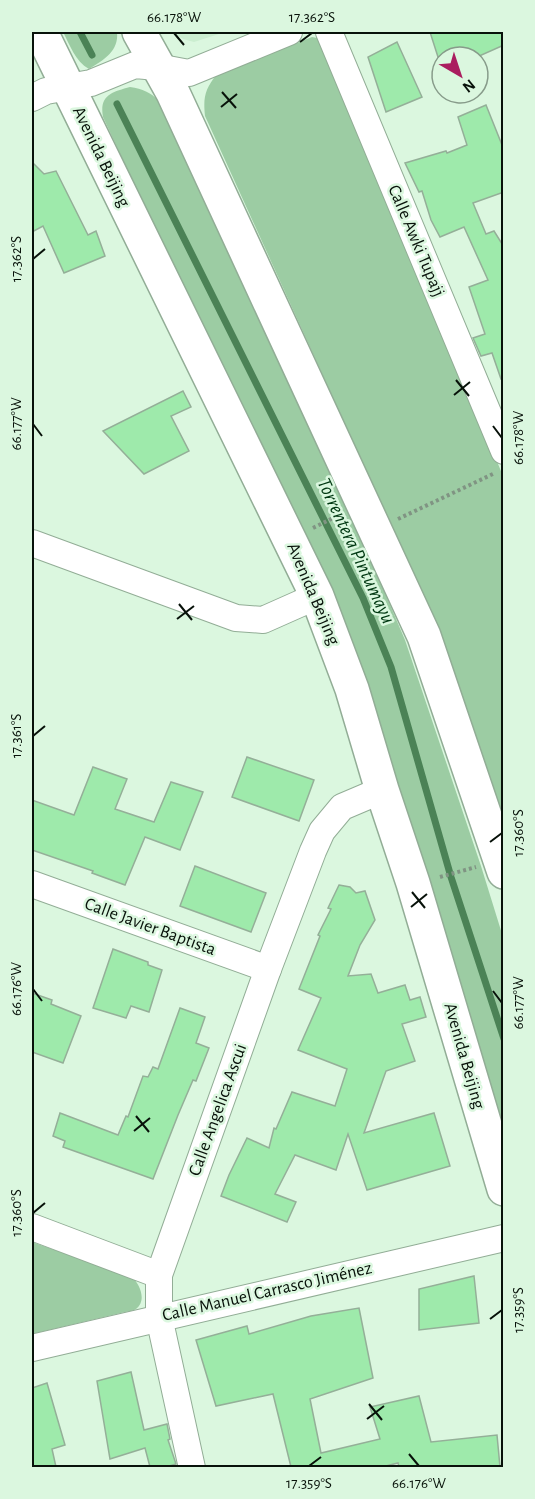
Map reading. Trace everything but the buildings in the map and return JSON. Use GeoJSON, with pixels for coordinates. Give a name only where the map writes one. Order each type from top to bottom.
{"type":"FeatureCollection","features":[{"type":"Feature","properties":{"kind":"main road","name":"Avenida Beijing"},"geometry":{"type":"LineString","coordinates":[[41,32],[317,596],[352,688],[504,1189]]}},
{"type":"Feature","properties":{"kind":"main road"},"geometry":{"type":"LineString","coordinates":[[139,32],[172,93],[424,636],[504,873]]}},
{"type":"Feature","properties":{"kind":"street"},"geometry":{"type":"LineString","coordinates":[[32,98],[46,91],[91,83],[135,65],[189,72],[289,32]]}},
{"type":"Feature","properties":{"kind":"street","name":"Calle Awki Tupajj"},"geometry":{"type":"LineString","coordinates":[[328,32],[502,460]]}},
{"type":"Feature","properties":{"kind":"street"},"geometry":{"type":"LineString","coordinates":[[32,543],[236,618],[263,620],[317,596]]}},
{"type":"Feature","properties":{"kind":"street","name":"Calle Angelica Ascui"},"geometry":{"type":"LineString","coordinates":[[192,1467],[159,1317],[159,1275],[268,969],[322,831],[342,807],[382,790]]}},
{"type":"Feature","properties":{"kind":"street","name":"Calle Javier Baptista"},"geometry":{"type":"LineString","coordinates":[[32,884],[268,969]]}},
{"type":"Feature","properties":{"kind":"street"},"geometry":{"type":"LineString","coordinates":[[32,1227],[159,1275]]}},
{"type":"Feature","properties":{"kind":"street","name":"Calle Manuel Carrasco Jiménez"},"geometry":{"type":"LineString","coordinates":[[32,1348],[504,1238]]}},
{"type":"Feature","properties":{"kind":"path"},"geometry":{"type":"LineString","coordinates":[[376,529],[502,460]]}},
{"type":"Feature","properties":{"kind":"path"},"geometry":{"type":"LineString","coordinates":[[309,530],[328,520]]}},
{"type":"Feature","properties":{"kind":"path"},"geometry":{"type":"LineString","coordinates":[[441,877],[462,873]]}},
{"type":"Feature","properties":{"kind":"shaded area"},"geometry":{"type":"Polygon","coordinates":[[[63,32],[117,32],[116,45],[100,62],[89,69],[76,57],[63,32]]]}},
{"type":"Feature","properties":{"kind":"shaded area"},"geometry":{"type":"Polygon","coordinates":[[[172,32],[222,33],[194,42],[183,39],[172,32]]]}},
{"type":"Feature","properties":{"kind":"shaded area"},"geometry":{"type":"Polygon","coordinates":[[[312,37],[322,39],[325,44],[503,476],[503,825],[439,631],[205,116],[206,94],[217,74],[312,37]]]}},
{"type":"Feature","properties":{"kind":"shaded area"},"geometry":{"type":"Polygon","coordinates":[[[130,87],[146,91],[159,101],[349,509],[405,640],[503,937],[503,1134],[350,650],[103,117],[105,99],[112,93],[130,87]]]}},
{"type":"Feature","properties":{"kind":"shaded area"},"geometry":{"type":"Polygon","coordinates":[[[32,1242],[132,1277],[138,1284],[142,1297],[139,1306],[132,1311],[32,1334],[32,1242]]]}},
{"type":"Feature","properties":{"kind":"waterway","name":"Torrentera Pintumayu"},"geometry":{"type":"LineString","coordinates":[[80,32],[92,55]]}},
{"type":"Feature","properties":{"kind":"waterway","name":"Torrentera Pintumayu"},"geometry":{"type":"LineString","coordinates":[[117,104],[363,598],[391,667],[451,877],[504,1039]]}}]}
